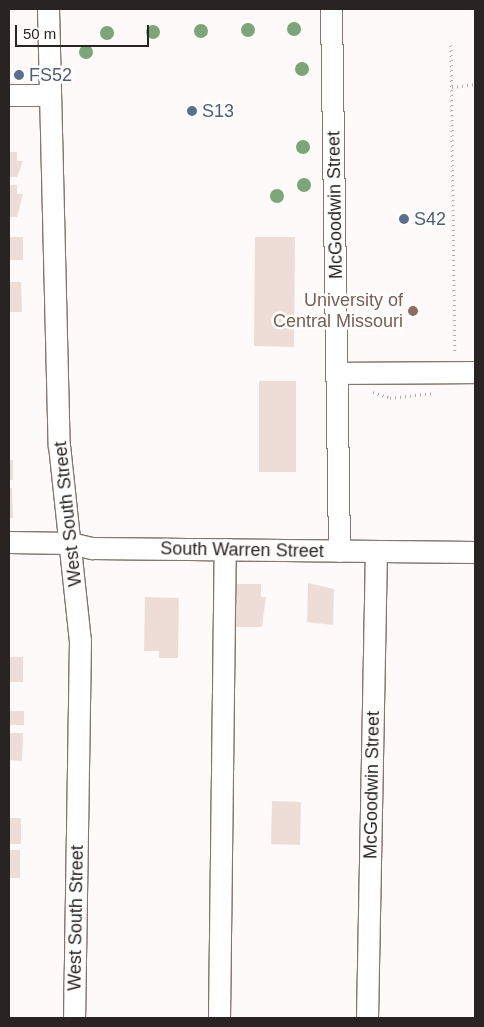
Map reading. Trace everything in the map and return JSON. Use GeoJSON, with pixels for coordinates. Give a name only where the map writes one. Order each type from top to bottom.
{"type":"FeatureCollection","features":[{"type":"Feature","properties":{"kind":"street","name":"West South Street"},"geometry":{"type":"LineString","coordinates":[[48,9],[59,445],[80,640],[74,1018]]}},
{"type":"Feature","properties":{"kind":"street","name":"McGoodwin Street"},"geometry":{"type":"LineString","coordinates":[[331,9],[339,551]]}},
{"type":"Feature","properties":{"kind":"street"},"geometry":{"type":"LineString","coordinates":[[9,95],[50,95]]}},
{"type":"Feature","properties":{"kind":"street"},"geometry":{"type":"LineString","coordinates":[[337,373],[465,372]]}},
{"type":"Feature","properties":{"kind":"street","name":"South Warren Street"},"geometry":{"type":"LineString","coordinates":[[9,542],[70,543],[89,548],[475,552]]}},
{"type":"Feature","properties":{"kind":"street"},"geometry":{"type":"LineString","coordinates":[[219,1018],[225,549]]}},
{"type":"Feature","properties":{"kind":"street","name":"McGoodwin Street"},"geometry":{"type":"LineString","coordinates":[[367,1018],[376,551]]}},
{"type":"Feature","properties":{"kind":"path"},"geometry":{"type":"LineString","coordinates":[[451,45],[465,372]]}},
{"type":"Feature","properties":{"kind":"path"},"geometry":{"type":"LineString","coordinates":[[452,87],[475,84]]}},
{"type":"Feature","properties":{"kind":"building"},"geometry":{"type":"Polygon","coordinates":[[[9,152],[17,152],[17,161],[23,161],[17,177],[9,177],[9,152]]]}},
{"type":"Feature","properties":{"kind":"building"},"geometry":{"type":"Polygon","coordinates":[[[9,185],[17,185],[17,194],[23,194],[17,217],[9,217],[9,185]]]}},
{"type":"Feature","properties":{"kind":"building"},"geometry":{"type":"Polygon","coordinates":[[[9,237],[23,237],[23,260],[9,260],[9,237]]]}},
{"type":"Feature","properties":{"kind":"building"},"geometry":{"type":"Polygon","coordinates":[[[255,237],[295,237],[294,347],[254,346],[255,237]]]}},
{"type":"Feature","properties":{"kind":"building"},"geometry":{"type":"Polygon","coordinates":[[[9,282],[21,282],[22,312],[9,312],[9,282]]]}},
{"type":"Feature","properties":{"kind":"building"},"geometry":{"type":"Polygon","coordinates":[[[259,381],[296,381],[296,472],[259,472],[259,381]]]}},
{"type":"Feature","properties":{"kind":"building"},"geometry":{"type":"Polygon","coordinates":[[[9,460],[13,460],[13,480],[9,480],[9,460]]]}},
{"type":"Feature","properties":{"kind":"building"},"geometry":{"type":"Polygon","coordinates":[[[9,488],[12,488],[13,518],[9,518],[9,488]]]}},
{"type":"Feature","properties":{"kind":"building"},"geometry":{"type":"Polygon","coordinates":[[[308,583],[334,589],[333,625],[307,622],[308,583]]]}},
{"type":"Feature","properties":{"kind":"building"},"geometry":{"type":"Polygon","coordinates":[[[236,584],[261,584],[261,597],[266,597],[262,627],[236,627],[236,584]]]}},
{"type":"Feature","properties":{"kind":"building"},"geometry":{"type":"Polygon","coordinates":[[[145,597],[179,598],[178,658],[159,658],[159,651],[144,651],[145,597]]]}},
{"type":"Feature","properties":{"kind":"building"},"geometry":{"type":"Polygon","coordinates":[[[9,657],[23,657],[23,682],[9,682],[9,657]]]}},
{"type":"Feature","properties":{"kind":"building"},"geometry":{"type":"Polygon","coordinates":[[[9,711],[24,711],[24,725],[9,725],[9,711]]]}},
{"type":"Feature","properties":{"kind":"building"},"geometry":{"type":"Polygon","coordinates":[[[9,733],[23,733],[22,761],[9,760],[9,733]]]}},
{"type":"Feature","properties":{"kind":"building"},"geometry":{"type":"Polygon","coordinates":[[[272,801],[301,802],[300,845],[271,844],[272,801]]]}},
{"type":"Feature","properties":{"kind":"building"},"geometry":{"type":"Polygon","coordinates":[[[9,818],[21,818],[21,844],[9,844],[9,818]]]}},
{"type":"Feature","properties":{"kind":"building"},"geometry":{"type":"Polygon","coordinates":[[[9,850],[20,850],[20,878],[9,878],[9,850]]]}},
{"type":"Feature","properties":{"kind":"place","name":"FS52"},"geometry":{"type":"Point","coordinates":[19,75]}},
{"type":"Feature","properties":{"kind":"place","name":"S13"},"geometry":{"type":"Point","coordinates":[192,111]}},
{"type":"Feature","properties":{"kind":"place","name":"S42"},"geometry":{"type":"Point","coordinates":[404,219]}},
{"type":"Feature","properties":{"kind":"place","name":"University of Central Missouri"},"geometry":{"type":"Point","coordinates":[413,311]}}]}
